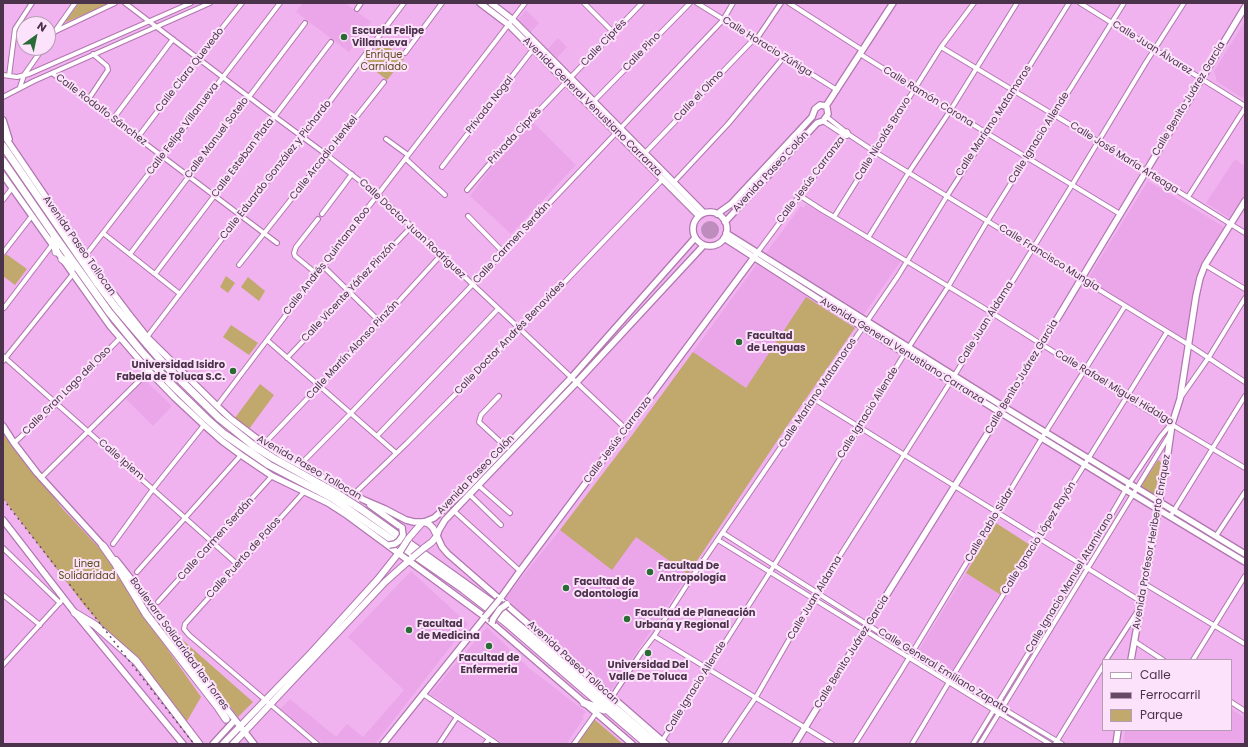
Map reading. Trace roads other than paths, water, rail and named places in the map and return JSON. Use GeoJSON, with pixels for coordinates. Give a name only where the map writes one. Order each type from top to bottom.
{"type":"FeatureCollection","features":[{"type":"Feature","properties":{"kind":"highway","name":"Avenida Paseo Tollocan"},"geometry":{"type":"LineString","coordinates":[[3,146],[98,284],[141,338],[203,404],[236,433],[254,446],[362,509],[491,602],[626,717],[662,743]]}},
{"type":"Feature","properties":{"kind":"highway","name":"Avenida Paseo Tollocan"},"geometry":{"type":"LineString","coordinates":[[3,161],[54,235],[75,271],[141,351],[180,392],[224,434],[269,464],[338,502],[463,589],[508,624],[647,744]]}},
{"type":"Feature","properties":{"kind":"highway"},"geometry":{"type":"LineString","coordinates":[[54,235],[56,252]]}},
{"type":"Feature","properties":{"kind":"highway"},"geometry":{"type":"LineString","coordinates":[[65,237],[79,245]]}},
{"type":"Feature","properties":{"kind":"highway"},"geometry":{"type":"LineString","coordinates":[[62,259],[75,271]]}},
{"type":"Feature","properties":{"kind":"highway"},"geometry":{"type":"LineString","coordinates":[[94,268],[98,284]]}},
{"type":"Feature","properties":{"kind":"highway","name":"Boulevard Solidaridad las Torres"},"geometry":{"type":"LineString","coordinates":[[103,546],[146,614],[226,719]]}},
{"type":"Feature","properties":{"kind":"highway"},"geometry":{"type":"LineString","coordinates":[[75,612],[95,625],[136,662],[199,744]]}},
{"type":"Feature","properties":{"kind":"highway"},"geometry":{"type":"LineString","coordinates":[[584,703],[608,711]]}},
{"type":"Feature","properties":{"kind":"highway"},"geometry":{"type":"LineString","coordinates":[[621,705],[626,717]]}},
{"type":"Feature","properties":{"kind":"main road","name":"Avenida General Venustiano Carranza"},"geometry":{"type":"LineString","coordinates":[[480,3],[511,22]]}},
{"type":"Feature","properties":{"kind":"main road","name":"Avenida General Venustiano Carranza"},"geometry":{"type":"LineString","coordinates":[[491,3],[594,102],[663,179],[702,215]]}},
{"type":"Feature","properties":{"kind":"main road"},"geometry":{"type":"LineString","coordinates":[[822,120],[828,112],[826,106],[893,3]]}},
{"type":"Feature","properties":{"kind":"main road","name":"Calle Benito Juárez Garcia"},"geometry":{"type":"LineString","coordinates":[[795,744],[1002,410],[1245,7]]}},
{"type":"Feature","properties":{"kind":"main road","name":"Avenida General Venustiano Carranza"},"geometry":{"type":"LineString","coordinates":[[535,46],[566,82],[645,153],[674,182],[702,215]]}},
{"type":"Feature","properties":{"kind":"main road","name":"Avenida Paseo Colón"},"geometry":{"type":"LineString","coordinates":[[717,214],[731,204],[812,117],[813,112],[817,107],[822,105],[826,106]]}},
{"type":"Feature","properties":{"kind":"main road","name":"Avenida Paseo Colón"},"geometry":{"type":"LineString","coordinates":[[725,222],[822,120],[812,117]]}},
{"type":"Feature","properties":{"kind":"main road"},"geometry":{"type":"LineString","coordinates":[[3,120],[12,147]]}},
{"type":"Feature","properties":{"kind":"main road","name":"Avenida Paseo Tollocan"},"geometry":{"type":"LineString","coordinates":[[3,134],[117,300],[147,337],[231,419],[264,444],[364,500],[410,521],[424,522],[432,526],[442,547],[448,554],[507,604],[662,743]]}},
{"type":"Feature","properties":{"kind":"main road"},"geometry":{"type":"LineString","coordinates":[[3,175],[31,217],[62,259]]}},
{"type":"Feature","properties":{"kind":"main road"},"geometry":{"type":"LineString","coordinates":[[1172,424],[1180,399],[1196,296],[1202,271],[1230,223],[1245,201]]}},
{"type":"Feature","properties":{"kind":"main road"},"geometry":{"type":"LineString","coordinates":[[711,212],[717,214],[725,222],[725,236],[715,245],[704,245],[695,238],[693,226],[696,219],[702,215],[711,212]]}},
{"type":"Feature","properties":{"kind":"main road","name":"Avenida General Venustiano Carranza"},"geometry":{"type":"LineString","coordinates":[[725,236],[862,327],[951,381],[1002,410],[1046,432],[1245,554]]}},
{"type":"Feature","properties":{"kind":"main road","name":"Avenida Paseo Colón"},"geometry":{"type":"LineString","coordinates":[[313,655],[378,579],[408,539],[424,522],[434,518],[461,494],[571,378],[695,238]]}},
{"type":"Feature","properties":{"kind":"main road","name":"Avenida Paseo Colón"},"geometry":{"type":"LineString","coordinates":[[233,744],[242,730],[313,655],[385,582],[429,545],[437,536],[445,520],[576,383],[704,245]]}},
{"type":"Feature","properties":{"kind":"main road","name":"Avenida General Venustiano Carranza"},"geometry":{"type":"LineString","coordinates":[[755,256],[909,347],[954,376],[1042,438],[1245,562]]}},
{"type":"Feature","properties":{"kind":"main road","name":"Calle Jesús Carranza"},"geometry":{"type":"LineString","coordinates":[[383,744],[500,599],[755,256]]}},
{"type":"Feature","properties":{"kind":"main road","name":"Avenida Paseo Tollocan"},"geometry":{"type":"LineString","coordinates":[[75,271],[100,312],[120,338],[175,398],[222,441],[272,476],[328,503],[411,559],[485,617],[632,744]]}},
{"type":"Feature","properties":{"kind":"main road"},"geometry":{"type":"LineString","coordinates":[[528,423],[533,428]]}},
{"type":"Feature","properties":{"kind":"main road","name":"Avenida Profesor Heriberto Enríquez"},"geometry":{"type":"LineString","coordinates":[[1131,659],[1172,424]]}},
{"type":"Feature","properties":{"kind":"main road","name":"Boulevard Solidaridad las Torres"},"geometry":{"type":"LineString","coordinates":[[3,426],[41,478],[131,578],[193,666],[254,744]]}},
{"type":"Feature","properties":{"kind":"main road"},"geometry":{"type":"LineString","coordinates":[[348,516],[358,521],[389,545],[399,541],[403,535],[402,528],[364,500]]}},
{"type":"Feature","properties":{"kind":"main road"},"geometry":{"type":"LineString","coordinates":[[3,520],[75,612],[183,744]]}},
{"type":"Feature","properties":{"kind":"main road"},"geometry":{"type":"LineString","coordinates":[[492,623],[500,609],[507,604]]}},
{"type":"Feature","properties":{"kind":"main road"},"geometry":{"type":"LineString","coordinates":[[213,744],[235,720]]}},
{"type":"Feature","properties":{"kind":"main road","name":"Avenida Paseo Colón"},"geometry":{"type":"LineString","coordinates":[[223,744],[242,730]]}},
{"type":"Feature","properties":{"kind":"main road"},"geometry":{"type":"LineString","coordinates":[[1116,744],[1118,731]]}},
{"type":"Feature","properties":{"kind":"street"},"geometry":{"type":"LineString","coordinates":[[8,76],[15,29],[32,3]]}},
{"type":"Feature","properties":{"kind":"street"},"geometry":{"type":"LineString","coordinates":[[56,31],[75,3]]}},
{"type":"Feature","properties":{"kind":"street"},"geometry":{"type":"LineString","coordinates":[[56,31],[115,3]]}},
{"type":"Feature","properties":{"kind":"street","name":"Calle Doctor Juan Rodríguez"},"geometry":{"type":"LineString","coordinates":[[125,3],[378,195],[626,429]]}},
{"type":"Feature","properties":{"kind":"street"},"geometry":{"type":"LineString","coordinates":[[3,75],[17,77],[33,73],[191,3]]}},
{"type":"Feature","properties":{"kind":"street"},"geometry":{"type":"LineString","coordinates":[[3,97],[20,87],[210,3]]}},
{"type":"Feature","properties":{"kind":"street","name":"Calle Clara Quevedo"},"geometry":{"type":"LineString","coordinates":[[138,137],[242,3]]}},
{"type":"Feature","properties":{"kind":"street","name":"Calle Felipe Villanueva"},"geometry":{"type":"LineString","coordinates":[[86,255],[280,3]]}},
{"type":"Feature","properties":{"kind":"street"},"geometry":{"type":"LineString","coordinates":[[357,9],[362,3]]}},
{"type":"Feature","properties":{"kind":"street","name":"Calle Eduardo González y Pichardo"},"geometry":{"type":"LineString","coordinates":[[147,337],[404,3]]}},
{"type":"Feature","properties":{"kind":"street"},"geometry":{"type":"LineString","coordinates":[[405,53],[442,3]]}},
{"type":"Feature","properties":{"kind":"street","name":"Calle Andrés Quintana Roo"},"geometry":{"type":"LineString","coordinates":[[217,406],[525,3]]}},
{"type":"Feature","properties":{"kind":"street"},"geometry":{"type":"LineString","coordinates":[[584,3],[614,33]]}},
{"type":"Feature","properties":{"kind":"street","name":"Calle Ciprés"},"geometry":{"type":"LineString","coordinates":[[566,82],[642,3]]}},
{"type":"Feature","properties":{"kind":"street","name":"Calle Pino"},"geometry":{"type":"LineString","coordinates":[[594,102],[690,3]]}},
{"type":"Feature","properties":{"kind":"street","name":"Calle Horacio Zúñiga"},"geometry":{"type":"LineString","coordinates":[[697,3],[837,90]]}},
{"type":"Feature","properties":{"kind":"street","name":"Calle Carmen Serdán"},"geometry":{"type":"LineString","coordinates":[[300,465],[723,20],[733,3]]}},
{"type":"Feature","properties":{"kind":"street","name":"Calle el Olmo"},"geometry":{"type":"LineString","coordinates":[[645,153],[760,34],[781,3]]}},
{"type":"Feature","properties":{"kind":"street","name":"Calle Ramón Corona"},"geometry":{"type":"LineString","coordinates":[[789,3],[915,88],[987,134],[1120,214]]}},
{"type":"Feature","properties":{"kind":"street","name":"Calle Nicolás Bravo"},"geometry":{"type":"LineString","coordinates":[[834,217],[941,47],[974,3]]}},
{"type":"Feature","properties":{"kind":"street"},"geometry":{"type":"LineString","coordinates":[[868,238],[977,68],[1016,3]]}},
{"type":"Feature","properties":{"kind":"street","name":"Calle Mariano Matamoros"},"geometry":{"type":"LineString","coordinates":[[612,697],[907,261],[1069,3]]}},
{"type":"Feature","properties":{"kind":"street","name":"Calle Juan Álvarez"},"geometry":{"type":"LineString","coordinates":[[1080,3],[1245,107]]}},
{"type":"Feature","properties":{"kind":"street","name":"Calle Ignacio Allende"},"geometry":{"type":"LineString","coordinates":[[662,743],[1124,3]]}},
{"type":"Feature","properties":{"kind":"street","name":"Calle Juan Aldama"},"geometry":{"type":"LineString","coordinates":[[724,744],[756,697],[813,598],[951,381],[1184,3]]}},
{"type":"Feature","properties":{"kind":"street","name":"Calle Manuel Sotelo"},"geometry":{"type":"LineString","coordinates":[[130,254],[305,23]]}},
{"type":"Feature","properties":{"kind":"street"},"geometry":{"type":"LineString","coordinates":[[113,119],[173,39]]}},
{"type":"Feature","properties":{"kind":"street","name":"Calle Esteban Plata"},"geometry":{"type":"LineString","coordinates":[[155,274],[331,42]]}},
{"type":"Feature","properties":{"kind":"street","name":"Privada Nogal"},"geometry":{"type":"LineString","coordinates":[[442,167],[535,46]]}},
{"type":"Feature","properties":{"kind":"street","name":"Calle José María Arteaga"},"geometry":{"type":"LineString","coordinates":[[941,47],[1099,142],[1245,233]]}},
{"type":"Feature","properties":{"kind":"street"},"geometry":{"type":"LineString","coordinates":[[88,100],[108,70],[107,66],[93,54]]}},
{"type":"Feature","properties":{"kind":"street"},"geometry":{"type":"LineString","coordinates":[[20,87],[24,76],[38,56]]}},
{"type":"Feature","properties":{"kind":"street"},"geometry":{"type":"LineString","coordinates":[[674,182],[728,124],[784,57]]}},
{"type":"Feature","properties":{"kind":"street"},"geometry":{"type":"LineString","coordinates":[[33,73],[34,81]]}},
{"type":"Feature","properties":{"kind":"street","name":"Calle Rodolfo Sánchez"},"geometry":{"type":"LineString","coordinates":[[52,73],[277,243]]}},
{"type":"Feature","properties":{"kind":"street","name":"Calle Arcadio Henkel"},"geometry":{"type":"LineString","coordinates":[[239,265],[384,82]]}},
{"type":"Feature","properties":{"kind":"street","name":"Privada Ciprés"},"geometry":{"type":"LineString","coordinates":[[467,190],[499,153],[566,82]]}},
{"type":"Feature","properties":{"kind":"street"},"geometry":{"type":"LineString","coordinates":[[1188,197],[1245,107]]}},
{"type":"Feature","properties":{"kind":"street","name":"Calle Francisco Mungia"},"geometry":{"type":"LineString","coordinates":[[822,120],[851,136],[988,220],[1032,249],[1209,357],[1245,382]]}},
{"type":"Feature","properties":{"kind":"street","name":"Calle Jesús Carranza"},"geometry":{"type":"LineString","coordinates":[[755,256],[845,133]]}},
{"type":"Feature","properties":{"kind":"street"},"geometry":{"type":"LineString","coordinates":[[386,139],[407,157],[445,195]]}},
{"type":"Feature","properties":{"kind":"street"},"geometry":{"type":"LineString","coordinates":[[322,214],[352,174]]}},
{"type":"Feature","properties":{"kind":"street","name":"Calle Doctor Andrés Benavides"},"geometry":{"type":"LineString","coordinates":[[354,494],[520,329],[663,179]]}},
{"type":"Feature","properties":{"kind":"street"},"geometry":{"type":"LineString","coordinates":[[3,200],[12,188]]}},
{"type":"Feature","properties":{"kind":"street","name":"Calle Rafael Miguel Hidalgo"},"geometry":{"type":"LineString","coordinates":[[799,195],[992,313],[1127,398],[1245,468]]}},
{"type":"Feature","properties":{"kind":"street"},"geometry":{"type":"LineString","coordinates":[[468,216],[503,252]]}},
{"type":"Feature","properties":{"kind":"street"},"geometry":{"type":"LineString","coordinates":[[3,252],[31,217]]}},
{"type":"Feature","properties":{"kind":"street"},"geometry":{"type":"LineString","coordinates":[[317,274],[295,256],[294,253],[296,247],[318,219]]}},
{"type":"Feature","properties":{"kind":"street","name":"Calle Vicente Yáñez Pinzón"},"geometry":{"type":"LineString","coordinates":[[287,358],[411,227]]}},
{"type":"Feature","properties":{"kind":"street"},"geometry":{"type":"LineString","coordinates":[[103,233],[180,294]]}},
{"type":"Feature","properties":{"kind":"street"},"geometry":{"type":"LineString","coordinates":[[4,308],[52,245]]}},
{"type":"Feature","properties":{"kind":"street","name":"Calle Martín Alonso Pinzón"},"geometry":{"type":"LineString","coordinates":[[264,444],[380,322],[441,255]]}},
{"type":"Feature","properties":{"kind":"street"},"geometry":{"type":"LineString","coordinates":[[1206,265],[1245,289]]}},
{"type":"Feature","properties":{"kind":"street"},"geometry":{"type":"LineString","coordinates":[[323,266],[380,322]]}},
{"type":"Feature","properties":{"kind":"street"},"geometry":{"type":"LineString","coordinates":[[4,359],[75,271]]}},
{"type":"Feature","properties":{"kind":"street"},"geometry":{"type":"LineString","coordinates":[[1180,399],[1209,357],[1245,298]]}},
{"type":"Feature","properties":{"kind":"street","name":"Calle Pablo Sidar"},"geometry":{"type":"LineString","coordinates":[[855,744],[1042,438],[1125,306]]}},
{"type":"Feature","properties":{"kind":"street"},"geometry":{"type":"LineString","coordinates":[[377,436],[498,309]]}},
{"type":"Feature","properties":{"kind":"street","name":"Calle Ignacio López Rayón"},"geometry":{"type":"LineString","coordinates":[[912,744],[952,677],[1167,332]]}},
{"type":"Feature","properties":{"kind":"street","name":"Calle Gran Lago del Oso"},"geometry":{"type":"LineString","coordinates":[[14,443],[56,404],[120,338]]}},
{"type":"Feature","properties":{"kind":"street"},"geometry":{"type":"LineString","coordinates":[[267,340],[396,453]]}},
{"type":"Feature","properties":{"kind":"street","name":"Calle Ipiem"},"geometry":{"type":"LineString","coordinates":[[4,359],[238,565]]}},
{"type":"Feature","properties":{"kind":"street"},"geometry":{"type":"LineString","coordinates":[[41,478],[149,371]]}},
{"type":"Feature","properties":{"kind":"street"},"geometry":{"type":"LineString","coordinates":[[498,396],[481,415],[479,420],[480,423],[511,452]]}},
{"type":"Feature","properties":{"kind":"street"},"geometry":{"type":"LineString","coordinates":[[1170,517],[1245,396]]}},
{"type":"Feature","properties":{"kind":"street"},"geometry":{"type":"LineString","coordinates":[[814,399],[1087,568],[1141,605],[1107,659]]}},
{"type":"Feature","properties":{"kind":"street","name":"Calle Ignacio Manuel Atamirano"},"geometry":{"type":"LineString","coordinates":[[973,744],[1082,565],[1129,484],[1161,436],[1172,424]]}},
{"type":"Feature","properties":{"kind":"street"},"geometry":{"type":"LineString","coordinates":[[113,544],[153,489],[204,425]]}},
{"type":"Feature","properties":{"kind":"street","name":"Calle Ignacio Manuel Atamirano"},"geometry":{"type":"LineString","coordinates":[[980,744],[1170,433]]}},
{"type":"Feature","properties":{"kind":"street"},"geometry":{"type":"LineString","coordinates":[[137,572],[241,455]]}},
{"type":"Feature","properties":{"kind":"street","name":"Calle Carmen Serdán"},"geometry":{"type":"LineString","coordinates":[[158,602],[272,476]]}},
{"type":"Feature","properties":{"kind":"street"},"geometry":{"type":"LineString","coordinates":[[478,485],[510,513]]}},
{"type":"Feature","properties":{"kind":"street","name":"Calle Puerto de Palos"},"geometry":{"type":"LineString","coordinates":[[268,702],[184,629],[186,624],[304,492]]}},
{"type":"Feature","properties":{"kind":"street"},"geometry":{"type":"LineString","coordinates":[[1216,536],[1245,492]]}},
{"type":"Feature","properties":{"kind":"street"},"geometry":{"type":"LineString","coordinates":[[470,495],[501,525]]}},
{"type":"Feature","properties":{"kind":"street"},"geometry":{"type":"LineString","coordinates":[[454,511],[520,571]]}},
{"type":"Feature","properties":{"kind":"street","name":"Calle General Emiliano Zapata"},"geometry":{"type":"LineString","coordinates":[[723,533],[911,653],[1056,742],[1062,744]]}},
{"type":"Feature","properties":{"kind":"street","name":"Calle General Emiliano Zapata"},"geometry":{"type":"LineString","coordinates":[[718,540],[1050,744]]}},
{"type":"Feature","properties":{"kind":"street"},"geometry":{"type":"LineString","coordinates":[[3,548],[60,603]]}},
{"type":"Feature","properties":{"kind":"street"},"geometry":{"type":"LineString","coordinates":[[1194,659],[1245,576]]}},
{"type":"Feature","properties":{"kind":"street"},"geometry":{"type":"LineString","coordinates":[[1145,584],[1245,644]]}},
{"type":"Feature","properties":{"kind":"street"},"geometry":{"type":"LineString","coordinates":[[3,595],[40,626]]}},
{"type":"Feature","properties":{"kind":"street"},"geometry":{"type":"LineString","coordinates":[[3,665],[64,598]]}},
{"type":"Feature","properties":{"kind":"street"},"geometry":{"type":"LineString","coordinates":[[654,636],[832,744]]}},
{"type":"Feature","properties":{"kind":"street"},"geometry":{"type":"LineString","coordinates":[[1134,641],[1161,659]]}},
{"type":"Feature","properties":{"kind":"street"},"geometry":{"type":"LineString","coordinates":[[1056,742],[1102,668]]}},
{"type":"Feature","properties":{"kind":"street"},"geometry":{"type":"LineString","coordinates":[[424,694],[497,744]]}},
{"type":"Feature","properties":{"kind":"street"},"geometry":{"type":"LineString","coordinates":[[268,702],[317,744]]}},
{"type":"Feature","properties":{"kind":"street"},"geometry":{"type":"LineString","coordinates":[[1232,703],[1245,711]]}},
{"type":"Feature","properties":{"kind":"street"},"geometry":{"type":"LineString","coordinates":[[574,744],[596,713]]}},
{"type":"Feature","properties":{"kind":"street"},"geometry":{"type":"LineString","coordinates":[[439,744],[457,717]]}},
{"type":"Feature","properties":{"kind":"street"},"geometry":{"type":"LineString","coordinates":[[485,744],[489,739]]}},
{"type":"Feature","properties":{"kind":"tunnel"},"geometry":{"type":"LineString","coordinates":[[226,719],[236,744]]}},
{"type":"Feature","properties":{"kind":"railway"},"geometry":{"type":"LineString","coordinates":[[3,499],[194,744]]}},
{"type":"Feature","properties":{"kind":"place","name":"Escuela Felipe Villanueva"},"geometry":{"type":"Point","coordinates":[344,37]}},
{"type":"Feature","properties":{"kind":"place","name":"Facultad de Lenguas"},"geometry":{"type":"Point","coordinates":[739,342]}},
{"type":"Feature","properties":{"kind":"place","name":"Universidad Isidro Fabela de Toluca S.C."},"geometry":{"type":"Point","coordinates":[233,371]}},
{"type":"Feature","properties":{"kind":"place","name":"Facultad De Antropología"},"geometry":{"type":"Point","coordinates":[650,572]}},
{"type":"Feature","properties":{"kind":"place","name":"Facultad de Odontología"},"geometry":{"type":"Point","coordinates":[566,588]}},
{"type":"Feature","properties":{"kind":"place","name":"Facultad de Planeación Urbana y Regional"},"geometry":{"type":"Point","coordinates":[627,619]}},
{"type":"Feature","properties":{"kind":"place","name":"Facultad de Medicina"},"geometry":{"type":"Point","coordinates":[409,630]}},
{"type":"Feature","properties":{"kind":"place","name":"Facultad de Enfermeria"},"geometry":{"type":"Point","coordinates":[489,646]}},
{"type":"Feature","properties":{"kind":"place","name":"Universidad Del Valle De Toluca"},"geometry":{"type":"Point","coordinates":[648,653]}},
{"type":"Feature","properties":{"kind":"park label","name":"Enrique Carniado"},"geometry":{"type":"Point","coordinates":[384,60]}},
{"type":"Feature","properties":{"kind":"park label","name":"Linea Solidaridad"},"geometry":{"type":"Point","coordinates":[87,570]}}]}
